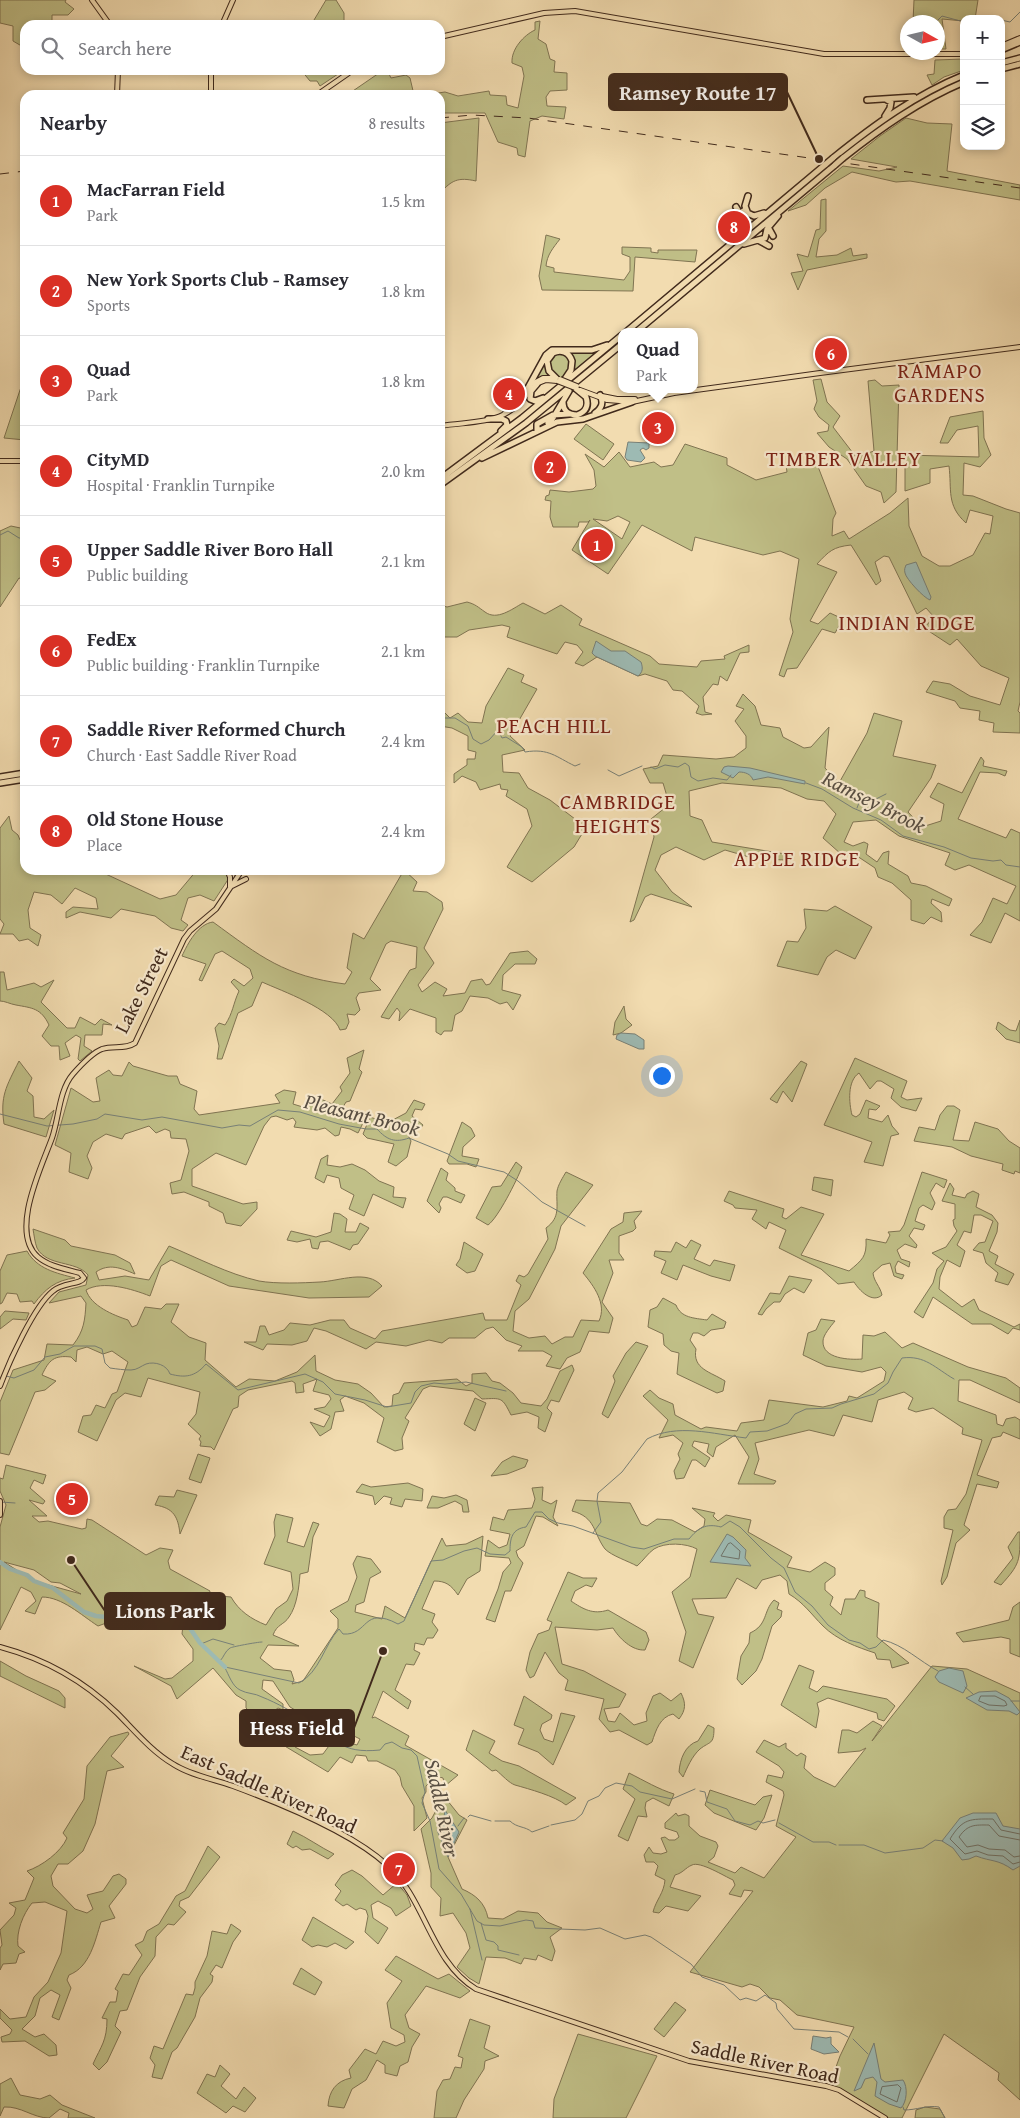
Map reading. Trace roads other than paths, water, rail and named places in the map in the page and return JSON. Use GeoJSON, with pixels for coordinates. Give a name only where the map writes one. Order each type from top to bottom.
{"type":"FeatureCollection","features":[{"type":"Feature","properties":{"kind":"highway"},"geometry":{"type":"LineString","coordinates":[[1005,48],[1020,42]]}},
{"type":"Feature","properties":{"kind":"highway"},"geometry":{"type":"LineString","coordinates":[[1005,61],[1020,58]]}},
{"type":"Feature","properties":{"kind":"highway"},"geometry":{"type":"LineString","coordinates":[[1005,70],[1020,66]]}},
{"type":"Feature","properties":{"kind":"highway"},"geometry":{"type":"LineString","coordinates":[[631,328],[826,164],[881,121],[922,95],[960,78]]}},
{"type":"Feature","properties":{"kind":"highway"},"geometry":{"type":"LineString","coordinates":[[641,328],[875,133],[904,112],[960,84]]}},
{"type":"Feature","properties":{"kind":"highway"},"geometry":{"type":"LineString","coordinates":[[868,100],[905,99],[922,95]]}},
{"type":"Feature","properties":{"kind":"highway"},"geometry":{"type":"LineString","coordinates":[[881,121],[891,106],[891,102],[887,100]]}},
{"type":"Feature","properties":{"kind":"highway"},"geometry":{"type":"LineString","coordinates":[[748,196],[745,207],[751,216]]}},
{"type":"Feature","properties":{"kind":"highway"},"geometry":{"type":"LineString","coordinates":[[721,252],[743,228],[746,222],[737,206],[751,216],[762,214],[785,198]]}},
{"type":"Feature","properties":{"kind":"highway"},"geometry":{"type":"LineString","coordinates":[[725,257],[744,244],[765,238],[768,228],[796,198]]}},
{"type":"Feature","properties":{"kind":"highway"},"geometry":{"type":"LineString","coordinates":[[725,217],[736,214],[744,217]]}},
{"type":"Feature","properties":{"kind":"highway"},"geometry":{"type":"LineString","coordinates":[[768,228],[773,236]]}},
{"type":"Feature","properties":{"kind":"highway"},"geometry":{"type":"LineString","coordinates":[[758,240],[769,246]]}},
{"type":"Feature","properties":{"kind":"highway"},"geometry":{"type":"LineString","coordinates":[[524,395],[546,355],[552,350],[596,349],[618,337]]}},
{"type":"Feature","properties":{"kind":"highway"},"geometry":{"type":"LineString","coordinates":[[445,475],[554,392],[618,338]]}},
{"type":"Feature","properties":{"kind":"highway"},"geometry":{"type":"LineString","coordinates":[[445,482],[521,427],[618,347]]}},
{"type":"Feature","properties":{"kind":"highway"},"geometry":{"type":"LineString","coordinates":[[558,380],[549,371],[547,361],[553,353],[561,351],[571,357],[572,366],[560,387]]}},
{"type":"Feature","properties":{"kind":"highway"},"geometry":{"type":"LineString","coordinates":[[555,415],[569,391],[591,370]]}},
{"type":"Feature","properties":{"kind":"highway"},"geometry":{"type":"LineString","coordinates":[[537,384],[530,394],[530,399],[533,401],[554,392]]}},
{"type":"Feature","properties":{"kind":"highway"},"geometry":{"type":"LineString","coordinates":[[537,431],[537,424],[555,415],[577,415],[584,412],[587,404],[586,397],[576,387]]}},
{"type":"Feature","properties":{"kind":"highway"},"geometry":{"type":"LineString","coordinates":[[588,417],[599,410],[601,397]]}},
{"type":"Feature","properties":{"kind":"highway"},"geometry":{"type":"LineString","coordinates":[[564,399],[564,409],[572,415]]}},
{"type":"Feature","properties":{"kind":"highway"},"geometry":{"type":"LineString","coordinates":[[471,464],[557,422],[588,417],[634,401]]}},
{"type":"Feature","properties":{"kind":"highway"},"geometry":{"type":"LineString","coordinates":[[485,446],[505,428],[507,423],[502,419],[488,419]]}},
{"type":"Feature","properties":{"kind":"highway"},"geometry":{"type":"LineString","coordinates":[[0,778],[20,774]]}},
{"type":"Feature","properties":{"kind":"highway"},"geometry":{"type":"LineString","coordinates":[[0,783],[20,780]]}},
{"type":"Feature","properties":{"kind":"main road"},"geometry":{"type":"LineString","coordinates":[[92,0],[106,20]]}},
{"type":"Feature","properties":{"kind":"main road"},"geometry":{"type":"LineString","coordinates":[[224,20],[233,0]]}},
{"type":"Feature","properties":{"kind":"main road"},"geometry":{"type":"LineString","coordinates":[[445,36],[544,13],[575,11],[824,54],[960,54]]}},
{"type":"Feature","properties":{"kind":"main road"},"geometry":{"type":"LineString","coordinates":[[1005,44],[1020,38]]}},
{"type":"Feature","properties":{"kind":"main road"},"geometry":{"type":"LineString","coordinates":[[117,90],[118,75]]}},
{"type":"Feature","properties":{"kind":"main road"},"geometry":{"type":"LineString","coordinates":[[211,75],[211,90]]}},
{"type":"Feature","properties":{"kind":"main road"},"geometry":{"type":"LineString","coordinates":[[323,90],[346,75]]}},
{"type":"Feature","properties":{"kind":"main road"},"geometry":{"type":"LineString","coordinates":[[698,391],[820,373],[1020,347]]}},
{"type":"Feature","properties":{"kind":"main road"},"geometry":{"type":"LineString","coordinates":[[504,414],[537,380],[548,377],[612,401],[634,401],[687,393]]}},
{"type":"Feature","properties":{"kind":"main road"},"geometry":{"type":"LineString","coordinates":[[445,425],[473,422],[504,414],[518,407],[537,384],[546,380],[558,380]]}},
{"type":"Feature","properties":{"kind":"main road"},"geometry":{"type":"LineString","coordinates":[[0,461],[20,461]]}},
{"type":"Feature","properties":{"kind":"main road"},"geometry":{"type":"LineString","coordinates":[[229,875],[230,888],[246,879]]}},
{"type":"Feature","properties":{"kind":"main road","name":"Lake Street"},"geometry":{"type":"LineString","coordinates":[[0,1386],[32,1317],[45,1298],[61,1285],[80,1282],[84,1278],[80,1273],[58,1268],[38,1258],[32,1250],[28,1235],[30,1196],[55,1127],[66,1085],[74,1073],[100,1050],[129,1047],[136,1042],[184,940],[190,931],[213,912],[238,875]]}},
{"type":"Feature","properties":{"kind":"main road"},"geometry":{"type":"LineString","coordinates":[[0,1503],[0,1515]]}},
{"type":"Feature","properties":{"kind":"main road","name":"East Saddle River Road"},"geometry":{"type":"LineString","coordinates":[[0,1647],[37,1658],[72,1677],[103,1700],[151,1746],[174,1765],[284,1807],[339,1832],[375,1855],[395,1872],[403,1882],[449,1964],[472,1986],[487,1994],[534,2007],[634,2042]]}},
{"type":"Feature","properties":{"kind":"main road","name":"Saddle River Road"},"geometry":{"type":"LineString","coordinates":[[634,2042],[689,2061],[826,2086],[839,2090],[885,2118]]}},
{"type":"Feature","properties":{"kind":"water"},"geometry":{"type":"Polygon","coordinates":[[[628,442],[649,443],[649,448],[640,450],[645,458],[641,462],[627,460],[625,457],[628,442]]]}},
{"type":"Feature","properties":{"kind":"water"},"geometry":{"type":"Polygon","coordinates":[[[916,562],[931,597],[930,600],[916,588],[905,573],[906,565],[916,562]]]}},
{"type":"Feature","properties":{"kind":"water"},"geometry":{"type":"Polygon","coordinates":[[[596,641],[611,651],[625,651],[641,662],[641,673],[638,676],[595,656],[592,653],[596,641]]]}},
{"type":"Feature","properties":{"kind":"water"},"geometry":{"type":"Polygon","coordinates":[[[724,767],[750,768],[805,781],[805,784],[768,777],[753,780],[746,773],[741,772],[733,778],[721,772],[724,767]]]}},
{"type":"Feature","properties":{"kind":"water"},"geometry":{"type":"Polygon","coordinates":[[[621,1033],[635,1034],[644,1040],[644,1049],[639,1049],[616,1039],[617,1035],[621,1033]]]}},
{"type":"Feature","properties":{"kind":"water"},"geometry":{"type":"Polygon","coordinates":[[[727,1534],[733,1537],[746,1550],[745,1558],[751,1566],[710,1562],[727,1534]]]}},
{"type":"Feature","properties":{"kind":"water"},"geometry":{"type":"Polygon","coordinates":[[[949,1668],[963,1671],[967,1686],[963,1693],[939,1682],[935,1677],[939,1671],[949,1668]]]}},
{"type":"Feature","properties":{"kind":"water"},"geometry":{"type":"Polygon","coordinates":[[[996,1691],[1009,1698],[1020,1712],[1017,1715],[1009,1711],[987,1710],[966,1698],[979,1692],[996,1691]]]}},
{"type":"Feature","properties":{"kind":"water"},"geometry":{"type":"Polygon","coordinates":[[[445,1810],[459,1832],[448,1857],[437,1830],[444,1817],[445,1810]]]}},
{"type":"Feature","properties":{"kind":"water"},"geometry":{"type":"Polygon","coordinates":[[[973,1813],[996,1813],[1003,1826],[1020,1829],[1020,1866],[1013,1870],[999,1862],[976,1856],[962,1860],[953,1848],[942,1841],[960,1818],[973,1813]]]}},
{"type":"Feature","properties":{"kind":"water"},"geometry":{"type":"Polygon","coordinates":[[[813,2036],[831,2037],[831,2044],[839,2052],[824,2054],[811,2049],[813,2036]]]}},
{"type":"Feature","properties":{"kind":"water"},"geometry":{"type":"Polygon","coordinates":[[[874,2043],[881,2079],[885,2082],[903,2080],[905,2083],[906,2098],[901,2108],[875,2096],[877,2082],[873,2077],[865,2079],[861,2088],[854,2091],[874,2043]]]}},
{"type":"Feature","properties":{"kind":"waterway"},"geometry":{"type":"LineString","coordinates":[[1005,21],[1010,22],[1020,12]]}},
{"type":"Feature","properties":{"kind":"waterway"},"geometry":{"type":"LineString","coordinates":[[945,17],[960,21]]}},
{"type":"Feature","properties":{"kind":"waterway","name":"Ramsey Brook"},"geometry":{"type":"LineString","coordinates":[[0,535],[8,531],[20,538]]}},
{"type":"Feature","properties":{"kind":"waterway","name":"Ramsey Brook"},"geometry":{"type":"LineString","coordinates":[[445,718],[455,718],[468,726],[473,739],[481,744],[489,740],[498,730],[502,738],[506,737],[522,747],[525,752],[546,752],[575,766],[580,764]]}},
{"type":"Feature","properties":{"kind":"waterway","name":"Ramsey Brook"},"geometry":{"type":"LineString","coordinates":[[651,767],[655,769],[665,765],[678,767],[685,763],[689,766],[691,777],[698,781],[713,778],[727,780],[731,775]]}},
{"type":"Feature","properties":{"kind":"waterway","name":"Ramsey Brook"},"geometry":{"type":"LineString","coordinates":[[608,770],[619,776],[642,766]]}},
{"type":"Feature","properties":{"kind":"waterway","name":"Ramsey Brook"},"geometry":{"type":"LineString","coordinates":[[806,783],[822,789],[853,808],[881,820],[903,836],[944,847],[971,858],[993,861],[1001,860],[1006,865],[1020,867]]}},
{"type":"Feature","properties":{"kind":"waterway"},"geometry":{"type":"LineString","coordinates":[[857,808],[860,800],[867,797],[876,799],[886,794]]}},
{"type":"Feature","properties":{"kind":"waterway","name":"Pleasant Brook"},"geometry":{"type":"LineString","coordinates":[[0,1114],[47,1126],[73,1124],[97,1119],[105,1114],[142,1120],[162,1117],[222,1128],[239,1125],[250,1126],[278,1110],[300,1112],[339,1124],[377,1129],[384,1136],[392,1140],[409,1138],[448,1154],[458,1161],[504,1172],[518,1181],[542,1202],[585,1226]]}},
{"type":"Feature","properties":{"kind":"waterway"},"geometry":{"type":"LineString","coordinates":[[6,1376],[14,1378],[34,1370],[45,1357],[60,1354],[74,1346],[95,1346],[102,1349],[105,1363],[110,1368],[133,1370],[153,1363],[160,1364],[170,1374],[185,1376],[198,1372],[206,1364],[238,1390],[305,1374],[323,1382],[335,1394],[387,1407],[411,1403],[415,1392],[421,1386],[434,1383],[466,1382],[506,1391]]}},
{"type":"Feature","properties":{"kind":"waterway"},"geometry":{"type":"LineString","coordinates":[[593,1533],[601,1522],[597,1501],[598,1493],[622,1472],[647,1439],[659,1434],[683,1431],[708,1432],[746,1438],[750,1432],[767,1431],[788,1423],[795,1414],[806,1409],[832,1408],[874,1394],[888,1383],[902,1358],[924,1360],[954,1379]]}},
{"type":"Feature","properties":{"kind":"waterway"},"geometry":{"type":"LineString","coordinates":[[1,1502],[15,1503]]}},
{"type":"Feature","properties":{"kind":"waterway"},"geometry":{"type":"LineString","coordinates":[[225,1667],[299,1683],[312,1672],[339,1629],[343,1634],[351,1633],[358,1631],[372,1619],[378,1618],[398,1624],[404,1621],[431,1561],[443,1560],[477,1548],[490,1554],[505,1555],[510,1551],[511,1538],[515,1532],[526,1527],[535,1512],[542,1512],[549,1519],[558,1523],[573,1526],[631,1547],[644,1549],[674,1539],[689,1539],[703,1527],[721,1527],[730,1521],[740,1527],[771,1558],[784,1568],[795,1592],[812,1606],[828,1625],[849,1640],[860,1643],[869,1649],[876,1647],[883,1640],[891,1642],[938,1671]]}},
{"type":"Feature","properties":{"kind":"waterway","name":"Saddle River"},"geometry":{"type":"LineString","coordinates":[[0,1562],[10,1569],[27,1575],[34,1581],[53,1588],[84,1612],[96,1616],[106,1617],[137,1612],[166,1618],[173,1617],[185,1621],[200,1643],[225,1667]]}},
{"type":"Feature","properties":{"kind":"waterway"},"geometry":{"type":"LineString","coordinates":[[201,1644],[213,1639],[234,1645]]}},
{"type":"Feature","properties":{"kind":"waterway"},"geometry":{"type":"LineString","coordinates":[[220,1661],[230,1648],[262,1642]]}},
{"type":"Feature","properties":{"kind":"waterway","name":"Saddle River"},"geometry":{"type":"LineString","coordinates":[[225,1668],[237,1688],[285,1708],[339,1744],[356,1750],[367,1751],[380,1750],[385,1744],[392,1742],[402,1748],[411,1750],[417,1756],[425,1792],[422,1803],[430,1821],[439,1869],[461,1894],[477,1921],[484,1925],[500,1926],[526,1920],[533,1921],[535,1928],[585,1930],[600,1928],[625,1939],[645,1935],[651,1937],[691,1964],[702,1977],[724,1985],[740,2000],[746,1998],[756,2001],[765,1995],[776,2003],[777,2009],[794,2029],[839,2032],[848,2037]]}},
{"type":"Feature","properties":{"kind":"waterway"},"geometry":{"type":"LineString","coordinates":[[965,1687],[973,1694]]}},
{"type":"Feature","properties":{"kind":"waterway"},"geometry":{"type":"LineString","coordinates":[[1011,1701],[1020,1701]]}},
{"type":"Feature","properties":{"kind":"waterway"},"geometry":{"type":"LineString","coordinates":[[551,1825],[575,1820],[582,1814],[588,1801],[599,1796],[605,1788],[616,1783],[632,1786],[640,1792],[672,1799],[695,1789]]}},
{"type":"Feature","properties":{"kind":"waterway"},"geometry":{"type":"LineString","coordinates":[[700,1791],[705,1792],[707,1802],[727,1809],[735,1821],[750,1825],[758,1821],[763,1823],[775,1820]]}},
{"type":"Feature","properties":{"kind":"waterway"},"geometry":{"type":"LineString","coordinates":[[468,1817],[470,1815],[491,1821]]}},
{"type":"Feature","properties":{"kind":"waterway"},"geometry":{"type":"LineString","coordinates":[[458,1826],[464,1818]]}},
{"type":"Feature","properties":{"kind":"waterway"},"geometry":{"type":"LineString","coordinates":[[495,1821],[510,1821],[532,1832],[549,1826]]}},
{"type":"Feature","properties":{"kind":"waterway"},"geometry":{"type":"LineString","coordinates":[[779,1823],[813,1842],[829,1842],[836,1845]]}},
{"type":"Feature","properties":{"kind":"waterway"},"geometry":{"type":"LineString","coordinates":[[839,1845],[864,1845],[885,1853],[923,1848],[935,1840],[943,1841]]}},
{"type":"Feature","properties":{"kind":"waterway"},"geometry":{"type":"LineString","coordinates":[[470,1909],[482,1960]]}},
{"type":"Feature","properties":{"kind":"waterway"},"geometry":{"type":"LineString","coordinates":[[481,1923],[486,1940],[494,1942],[498,1946],[498,1950],[519,1955]]}},
{"type":"Feature","properties":{"kind":"waterway","name":"Saddle River"},"geometry":{"type":"LineString","coordinates":[[853,2039],[868,2054]]}},
{"type":"Feature","properties":{"kind":"waterway","name":"Saddle River"},"geometry":{"type":"LineString","coordinates":[[903,2107],[904,2110],[939,2107],[945,2118]]}},
{"type":"Feature","properties":{"kind":"railway"},"geometry":{"type":"LineString","coordinates":[[445,118],[472,115],[528,118],[1020,188]]}},
{"type":"Feature","properties":{"kind":"railway"},"geometry":{"type":"LineString","coordinates":[[0,174],[20,172]]}},
{"type":"Feature","properties":{"kind":"place","name":"Ramsey Route 17"},"geometry":{"type":"Point","coordinates":[819,159]}},
{"type":"Feature","properties":{"kind":"place","name":"Old Stone House"},"geometry":{"type":"Point","coordinates":[734,227]}},
{"type":"Feature","properties":{"kind":"place","name":"FedEx"},"geometry":{"type":"Point","coordinates":[831,354]}},
{"type":"Feature","properties":{"kind":"place","name":"CityMD"},"geometry":{"type":"Point","coordinates":[509,394]}},
{"type":"Feature","properties":{"kind":"place","name":"Quad"},"geometry":{"type":"Point","coordinates":[658,428]}},
{"type":"Feature","properties":{"kind":"place","name":"New York Sports Club - Ramsey"},"geometry":{"type":"Point","coordinates":[550,467]}},
{"type":"Feature","properties":{"kind":"place","name":"MacFarran Field"},"geometry":{"type":"Point","coordinates":[597,545]}},
{"type":"Feature","properties":{"kind":"place","name":"Upper Saddle River Boro Hall"},"geometry":{"type":"Point","coordinates":[72,1499]}},
{"type":"Feature","properties":{"kind":"place","name":"Lions Park"},"geometry":{"type":"Point","coordinates":[71,1560]}},
{"type":"Feature","properties":{"kind":"place","name":"Hess Field"},"geometry":{"type":"Point","coordinates":[383,1651]}},
{"type":"Feature","properties":{"kind":"place","name":"Saddle River Reformed Church"},"geometry":{"type":"Point","coordinates":[399,1869]}},
{"type":"Feature","properties":{"kind":"district","name":"RAMAPO GARDENS"},"geometry":{"type":"Point","coordinates":[940,383]}},
{"type":"Feature","properties":{"kind":"district","name":"TIMBER VALLEY"},"geometry":{"type":"Point","coordinates":[844,459]}},
{"type":"Feature","properties":{"kind":"district","name":"INDIAN RIDGE"},"geometry":{"type":"Point","coordinates":[907,623]}},
{"type":"Feature","properties":{"kind":"district","name":"PEACH HILL"},"geometry":{"type":"Point","coordinates":[554,726]}},
{"type":"Feature","properties":{"kind":"district","name":"CAMBRIDGE HEIGHTS"},"geometry":{"type":"Point","coordinates":[618,814]}},
{"type":"Feature","properties":{"kind":"district","name":"APPLE RIDGE"},"geometry":{"type":"Point","coordinates":[797,859]}}]}
